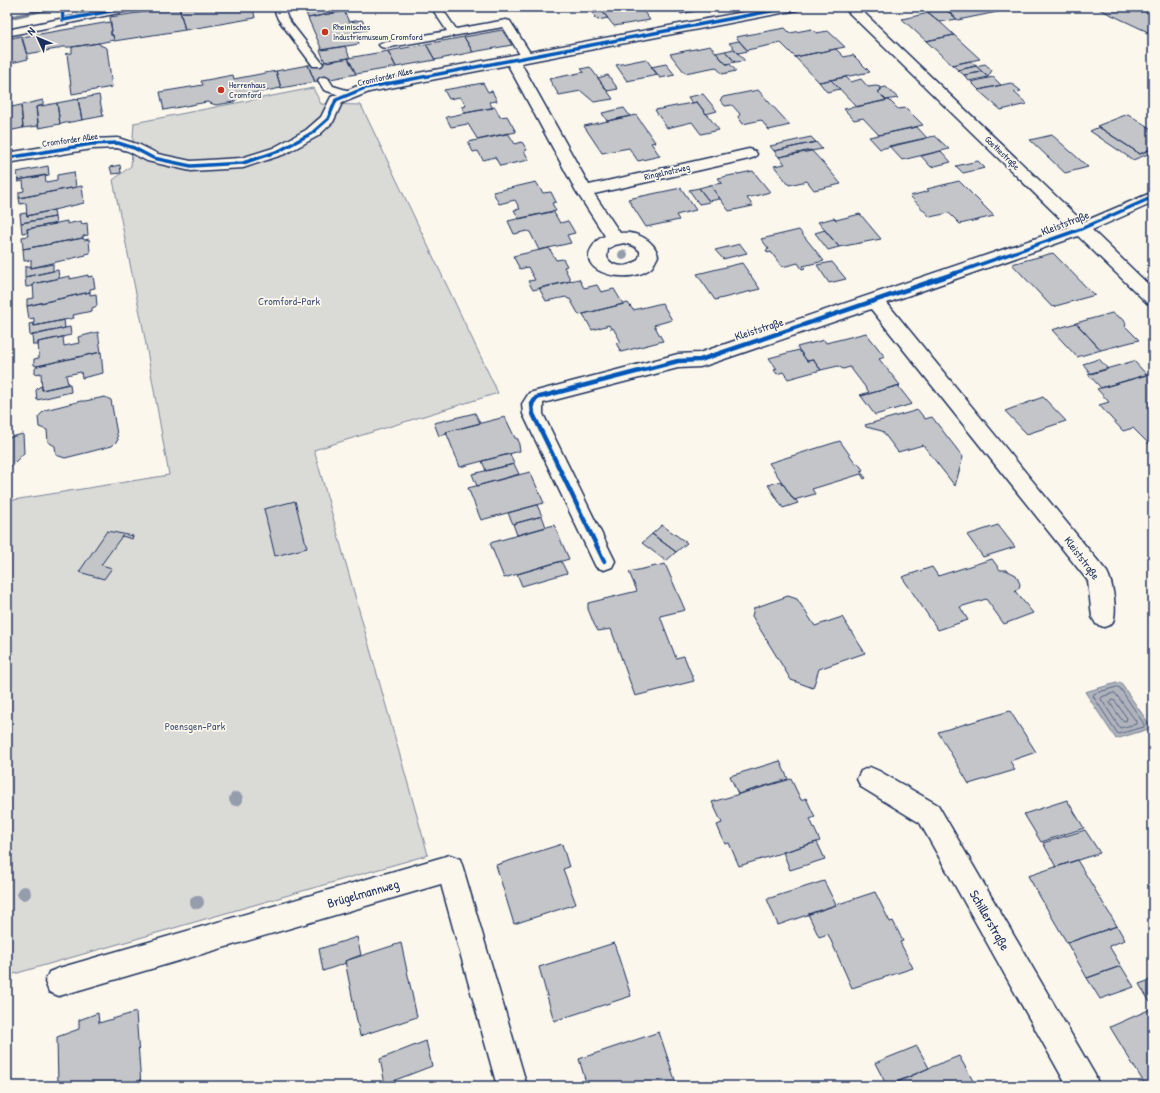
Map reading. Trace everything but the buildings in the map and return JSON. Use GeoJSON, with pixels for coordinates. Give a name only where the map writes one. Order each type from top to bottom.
{"type":"FeatureCollection","features":[{"type":"Feature","properties":{"kind":"street","name":"Cromforder Allee"},"geometry":{"type":"LineString","coordinates":[[7,158],[92,144],[118,144],[134,148],[153,158],[191,166],[243,163],[279,151],[312,133],[328,118],[336,100],[365,88],[792,7]]}},
{"type":"Feature","properties":{"kind":"street","name":"Goethestraße"},"geometry":{"type":"LineString","coordinates":[[850,7],[1153,299]]}},
{"type":"Feature","properties":{"kind":"street"},"geometry":{"type":"LineString","coordinates":[[519,58],[584,191],[615,239]]}},
{"type":"Feature","properties":{"kind":"street","name":"Ringelnatzweg"},"geometry":{"type":"LineString","coordinates":[[584,191],[749,154]]}},
{"type":"Feature","properties":{"kind":"street","name":"Kleiststraße"},"geometry":{"type":"LineString","coordinates":[[604,561],[533,414],[532,404],[536,398],[678,361],[700,360],[1081,229],[1153,197]]}},
{"type":"Feature","properties":{"kind":"street","name":"Kleiststraße"},"geometry":{"type":"LineString","coordinates":[[875,301],[1099,578],[1104,617]]}},
{"type":"Feature","properties":{"kind":"street","name":"Schillerstraße"},"geometry":{"type":"LineString","coordinates":[[870,778],[930,814],[1084,1086]]}},
{"type":"Feature","properties":{"kind":"street","name":"Brügelmannweg"},"geometry":{"type":"LineString","coordinates":[[59,982],[450,868],[512,1086]]}},
{"type":"Feature","properties":{"kind":"lane"},"geometry":{"type":"LineString","coordinates":[[7,33],[133,7]]}},
{"type":"Feature","properties":{"kind":"lane"},"geometry":{"type":"LineString","coordinates":[[278,7],[283,19],[317,64]]}},
{"type":"Feature","properties":{"kind":"lane"},"geometry":{"type":"LineString","coordinates":[[436,7],[453,32]]}},
{"type":"Feature","properties":{"kind":"lane"},"geometry":{"type":"LineString","coordinates":[[385,45],[506,22],[519,58]]}},
{"type":"Feature","properties":{"kind":"lane","name":"Cromforder Allee"},"geometry":{"type":"LineString","coordinates":[[324,80],[328,88],[349,94]]}},
{"type":"Feature","properties":{"kind":"green space","name":"Poensgen-Park"},"geometry":{"type":"Polygon","coordinates":[[[313,88],[321,104],[361,105],[498,393],[314,450],[428,855],[7,976],[7,501],[169,475],[143,328],[113,180],[131,166],[134,123],[313,88]]]}},
{"type":"Feature","properties":{"kind":"water"},"geometry":{"type":"Polygon","coordinates":[[[1120,682],[1152,728],[1116,739],[1085,692],[1120,682]]]}},
{"type":"Feature","properties":{"kind":"waterway"},"geometry":{"type":"LineString","coordinates":[[7,18],[62,7]]}},
{"type":"Feature","properties":{"kind":"cycle path"},"geometry":{"type":"LineString","coordinates":[[62,7],[63,20],[133,7]]}},
{"type":"Feature","properties":{"kind":"cycle path"},"geometry":{"type":"LineString","coordinates":[[7,158],[92,144],[118,143],[134,148],[153,158],[191,166],[243,163],[279,151],[312,133],[328,119],[336,100],[365,88],[792,7]]}},
{"type":"Feature","properties":{"kind":"cycle path"},"geometry":{"type":"LineString","coordinates":[[604,561],[533,414],[532,404],[536,398],[678,361],[700,360],[1081,229],[1153,197]]}},
{"type":"Feature","properties":{"kind":"place","name":"Rheinisches Industriemuseum Cromford"},"geometry":{"type":"Point","coordinates":[325,32]}},
{"type":"Feature","properties":{"kind":"place","name":"Herrenhaus Cromford"},"geometry":{"type":"Point","coordinates":[221,90]}},
{"type":"Feature","properties":{"kind":"park label","name":"Cromford-Park"},"geometry":{"type":"Point","coordinates":[289,301]}}]}
